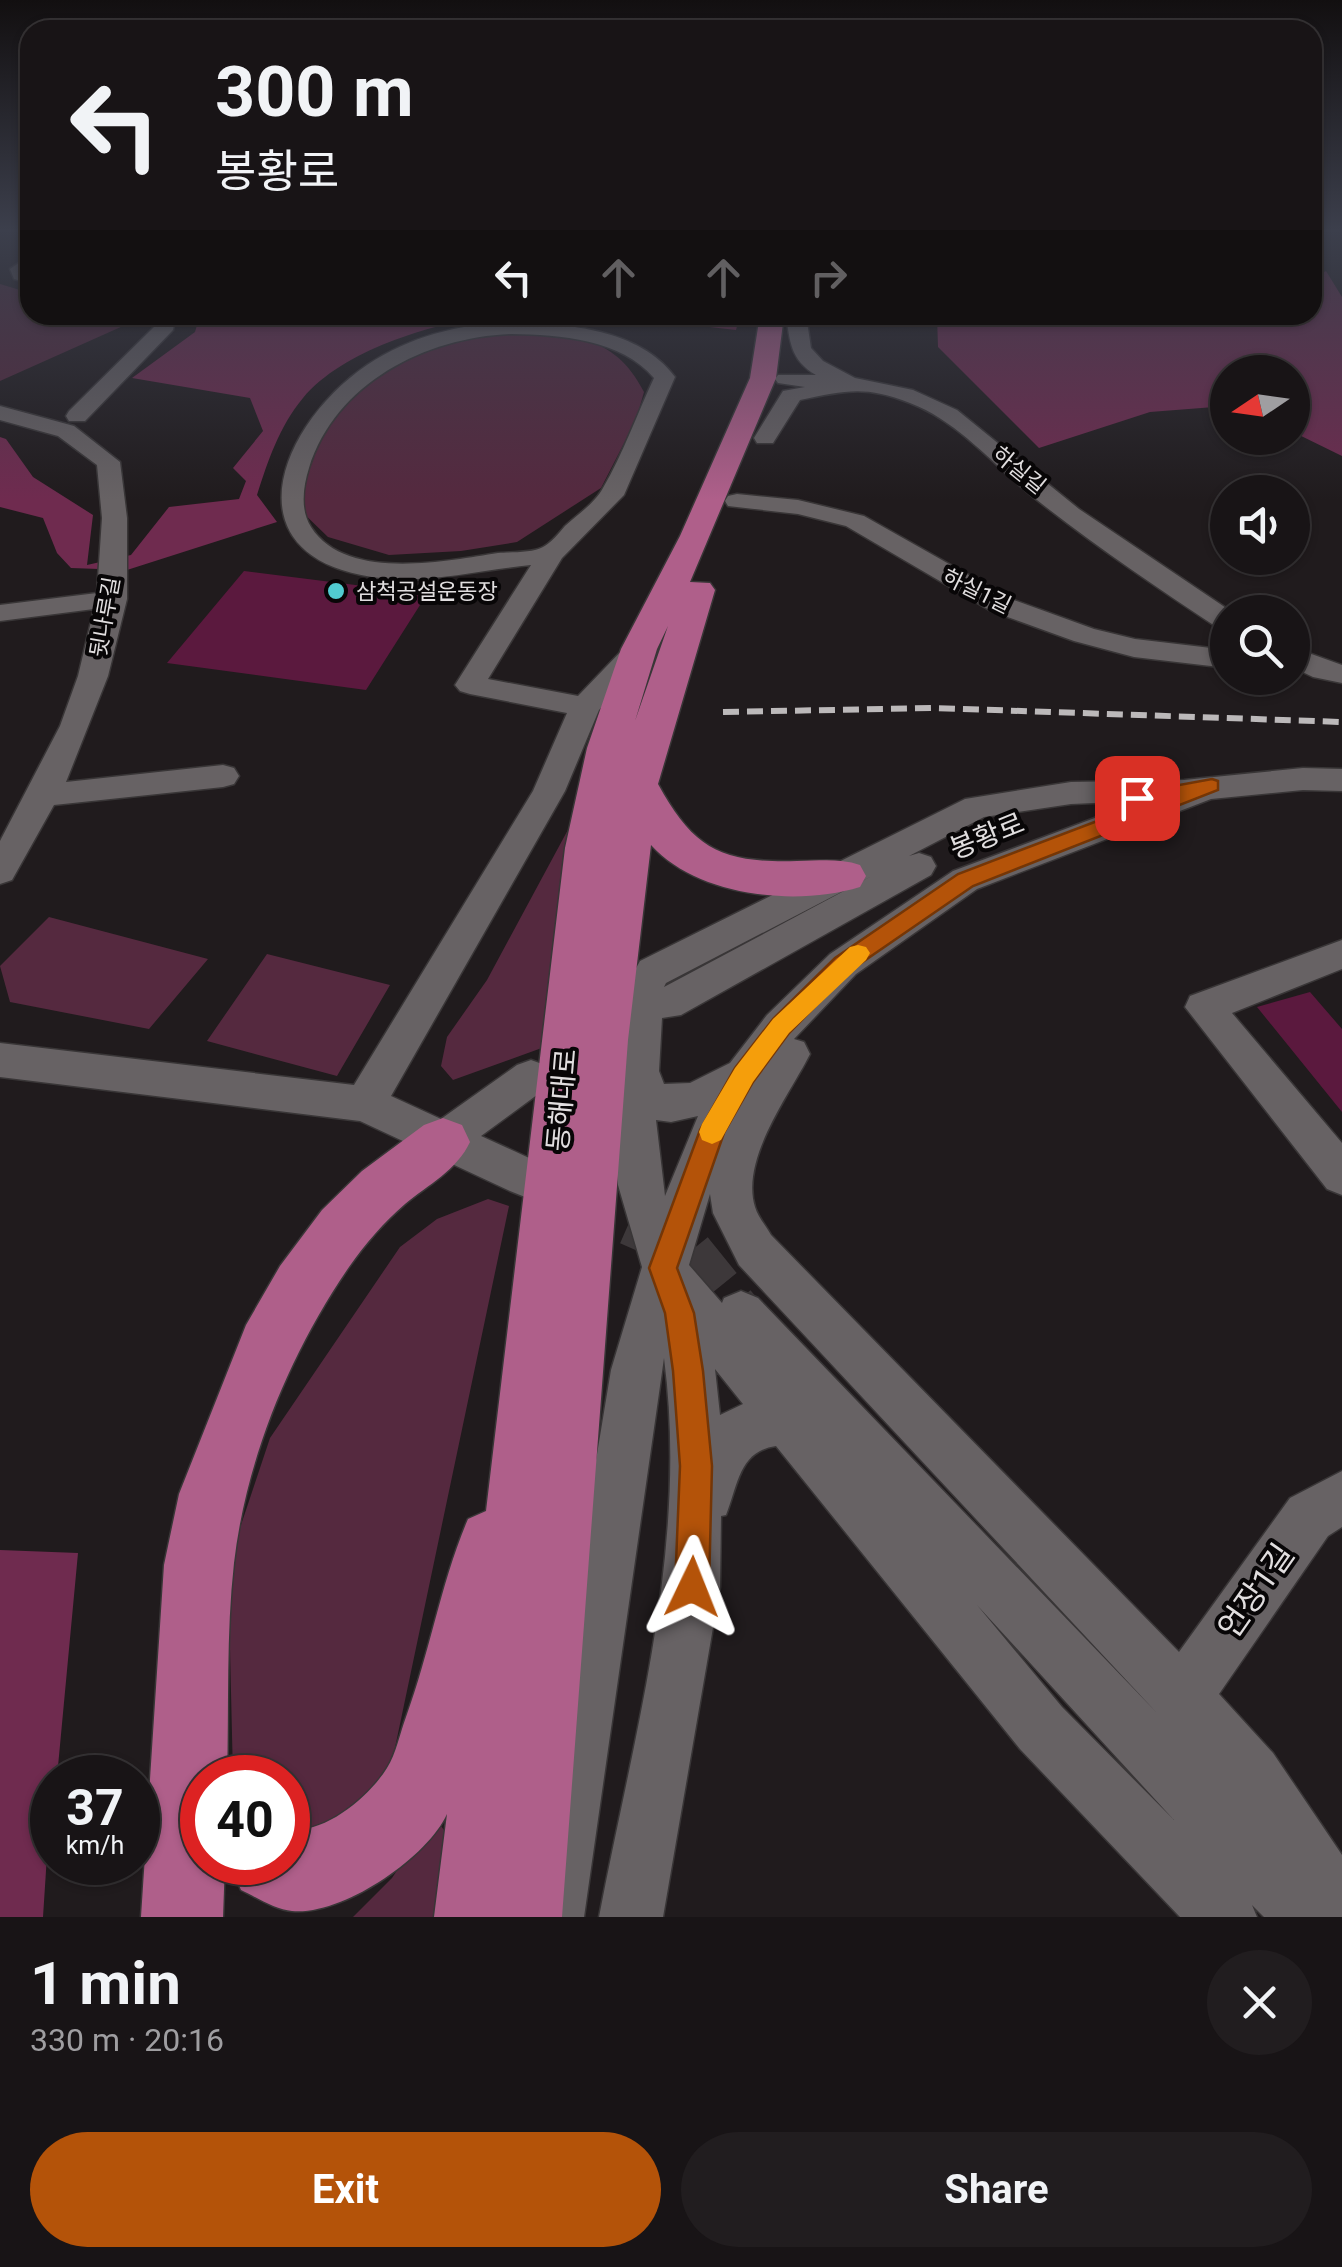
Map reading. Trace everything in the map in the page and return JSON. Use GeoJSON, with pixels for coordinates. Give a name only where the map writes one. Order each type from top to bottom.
{"type":"FeatureCollection","features":[{"type":"Feature","properties":{"kind":"main road","name":"동해대로"},"geometry":{"type":"LineString","coordinates":[[521,1917],[603,1040],[637,784],[688,611],[765,438],[774,378],[772,325]]}},
{"type":"Feature","properties":{"kind":"main road","name":"동해대로"},"geometry":{"type":"LineString","coordinates":[[475,1917],[537,1360],[587,848],[606,748],[639,649],[774,378],[791,325]]}},
{"type":"Feature","properties":{"kind":"main road"},"geometry":{"type":"LineString","coordinates":[[637,784],[665,835],[694,858],[738,878],[844,876]]}},
{"type":"Feature","properties":{"kind":"main road"},"geometry":{"type":"LineString","coordinates":[[204,1755],[208,1588],[220,1512],[238,1444],[265,1378],[306,1303],[360,1230],[443,1142]]}},
{"type":"Feature","properties":{"kind":"main road"},"geometry":{"type":"LineString","coordinates":[[182,1917],[199,1565],[212,1494],[268,1347],[301,1286],[342,1229],[382,1189],[443,1142]]}},
{"type":"Feature","properties":{"kind":"main road"},"geometry":{"type":"LineString","coordinates":[[310,1868],[336,1864],[372,1841],[416,1792],[461,1667],[537,1360]]}},
{"type":"Feature","properties":{"kind":"street"},"geometry":{"type":"LineString","coordinates":[[71,424],[166,325]]}},
{"type":"Feature","properties":{"kind":"street"},"geometry":{"type":"LineString","coordinates":[[796,325],[806,358],[817,368],[866,387]]}},
{"type":"Feature","properties":{"kind":"street"},"geometry":{"type":"LineString","coordinates":[[550,556],[401,570],[348,564],[315,548],[296,525],[291,505],[292,472],[305,444],[354,386],[390,360],[444,337],[511,328],[546,328],[610,341],[649,356],[665,377],[612,495],[550,556],[470,685],[585,707]]}},
{"type":"Feature","properties":{"kind":"street","name":"하실길"},"geometry":{"type":"LineString","coordinates":[[774,378],[866,387],[923,400],[962,424],[1114,548],[1210,610]]}},
{"type":"Feature","properties":{"kind":"street"},"geometry":{"type":"LineString","coordinates":[[765,438],[786,410],[791,396],[805,391],[866,387]]}},
{"type":"Feature","properties":{"kind":"street","name":"뒷나루길"},"geometry":{"type":"LineString","coordinates":[[0,413],[36,422],[71,424],[108,462],[116,504],[113,599],[92,686],[46,795],[0,871]]}},
{"type":"Feature","properties":{"kind":"street","name":"하실1길"},"geometry":{"type":"LineString","coordinates":[[736,502],[798,507],[855,521],[1001,605],[1084,635],[1134,648],[1210,657]]}},
{"type":"Feature","properties":{"kind":"street"},"geometry":{"type":"LineString","coordinates":[[0,614],[113,599]]}},
{"type":"Feature","properties":{"kind":"street"},"geometry":{"type":"LineString","coordinates":[[364,1104],[549,791],[585,707],[639,649]]}},
{"type":"Feature","properties":{"kind":"street"},"geometry":{"type":"LineString","coordinates":[[46,795],[223,776]]}},
{"type":"Feature","properties":{"kind":"street","name":"봉황로"},"geometry":{"type":"LineString","coordinates":[[667,1004],[992,829],[1026,818],[1212,786],[1342,780]]}},
{"type":"Feature","properties":{"kind":"street"},"geometry":{"type":"LineString","coordinates":[[692,1587],[696,1466],[688,1371],[679,1313],[641,1192],[635,1142],[644,988],[653,972],[977,807],[1071,793],[1212,786]]}},
{"type":"Feature","properties":{"kind":"street"},"geometry":{"type":"LineString","coordinates":[[552,1917],[636,1370],[663,1268],[713,1130],[744,1075],[781,1026],[843,964],[966,880],[1212,786]]}},
{"type":"Feature","properties":{"kind":"street"},"geometry":{"type":"LineString","coordinates":[[871,945],[767,1085],[732,1180],[732,1206],[755,1250],[804,1304],[1182,1697],[1251,1775],[1342,1912]]}},
{"type":"Feature","properties":{"kind":"street"},"geometry":{"type":"LineString","coordinates":[[1342,954],[1204,1008],[1342,1175]]}},
{"type":"Feature","properties":{"kind":"street"},"geometry":{"type":"LineString","coordinates":[[0,1060],[364,1104],[525,1176]]}},
{"type":"Feature","properties":{"kind":"street"},"geometry":{"type":"LineString","coordinates":[[640,1075],[654,1102],[673,1104],[701,1098],[744,1075]]}},
{"type":"Feature","properties":{"kind":"street"},"geometry":{"type":"LineString","coordinates":[[443,1142],[531,1077]]}},
{"type":"Feature","properties":{"kind":"street"},"geometry":{"type":"LineString","coordinates":[[663,1268],[1042,1728],[1225,1917]]}},
{"type":"Feature","properties":{"kind":"street"},"geometry":{"type":"LineString","coordinates":[[741,1316],[1308,1917]]}},
{"type":"Feature","properties":{"kind":"street"},"geometry":{"type":"LineString","coordinates":[[632,1917],[706,1500],[720,1451],[739,1431],[761,1422],[788,1418]]}},
{"type":"Feature","properties":{"kind":"street","name":"언장1길"},"geometry":{"type":"LineString","coordinates":[[1182,1697],[1308,1517],[1342,1497]]}},
{"type":"Feature","properties":{"kind":"shaded area"},"geometry":{"type":"Polygon","coordinates":[[[0,321],[125,325],[0,381],[0,321]]]}},
{"type":"Feature","properties":{"kind":"shaded area"},"geometry":{"type":"Polygon","coordinates":[[[1322,321],[1342,321],[1342,456],[1310,440],[1310,355],[1210,355],[1210,407],[1150,412],[1039,448],[938,347],[937,325],[1322,325],[1322,321]]]}},
{"type":"Feature","properties":{"kind":"shaded area"},"geometry":{"type":"Polygon","coordinates":[[[197,325],[441,325],[364,353],[320,381],[303,398],[281,432],[257,495],[277,522],[127,570],[71,568],[57,553],[43,518],[0,507],[0,437],[6,439],[33,477],[93,515],[87,565],[131,555],[169,507],[239,499],[246,481],[233,468],[263,431],[250,398],[132,378],[195,332],[197,325]]]}},
{"type":"Feature","properties":{"kind":"shaded area"},"geometry":{"type":"Polygon","coordinates":[[[692,325],[737,325],[736,330],[692,325]]]}},
{"type":"Feature","properties":{"kind":"shaded area"},"geometry":{"type":"Polygon","coordinates":[[[507,333],[587,341],[603,347],[632,372],[644,392],[636,420],[601,488],[517,542],[461,551],[389,555],[328,537],[298,508],[312,447],[349,400],[368,383],[431,349],[507,333]]]}},
{"type":"Feature","properties":{"kind":"shaded area"},"geometry":{"type":"Polygon","coordinates":[[[584,800],[550,1045],[453,1080],[441,1066],[447,1037],[487,980],[584,800]]]}},
{"type":"Feature","properties":{"kind":"shaded area"},"geometry":{"type":"Polygon","coordinates":[[[49,917],[208,959],[149,1029],[10,1002],[0,966],[49,917]]]}},
{"type":"Feature","properties":{"kind":"shaded area"},"geometry":{"type":"Polygon","coordinates":[[[267,954],[390,985],[337,1076],[207,1041],[267,954]]]}},
{"type":"Feature","properties":{"kind":"shaded area"},"geometry":{"type":"Polygon","coordinates":[[[488,1199],[509,1206],[392,1762],[368,1816],[322,1847],[310,1847],[310,1755],[232,1755],[228,1564],[270,1438],[400,1247],[437,1219],[488,1199]]]}},
{"type":"Feature","properties":{"kind":"shaded area"},"geometry":{"type":"Polygon","coordinates":[[[0,1550],[78,1553],[59,1755],[30,1755],[30,1885],[45,1885],[43,1917],[0,1917],[0,1550]]]}},
{"type":"Feature","properties":{"kind":"shaded area"},"geometry":{"type":"Polygon","coordinates":[[[433,1816],[466,1858],[455,1917],[353,1917],[392,1878],[433,1816]]]}},
{"type":"Feature","properties":{"kind":"building"},"geometry":{"type":"Polygon","coordinates":[[[244,571],[427,594],[366,690],[167,663],[244,571]]]}},
{"type":"Feature","properties":{"kind":"building"},"geometry":{"type":"Polygon","coordinates":[[[1310,992],[1342,1029],[1342,1112],[1257,1007],[1310,992]]]}},
{"type":"Feature","properties":{"kind":"tunnel"},"geometry":{"type":"LineString","coordinates":[[567,1195],[686,1247],[741,1315]]}},
{"type":"Feature","properties":{"kind":"railway"},"geometry":{"type":"LineString","coordinates":[[723,712],[934,708],[1342,722]]}},
{"type":"Feature","properties":{"kind":"slow traffic"},"geometry":{"type":"LineString","coordinates":[[712,1132],[744,1075],[781,1026],[858,953]]}},
{"type":"Feature","properties":{"kind":"place","name":"삼척공설운동장"},"geometry":{"type":"Point","coordinates":[336,591]}},
{"type":"Feature","properties":{"kind":"route"},"geometry":{"type":"LineString","coordinates":[[692,1587],[696,1466],[688,1371],[679,1313],[663,1268],[713,1130],[744,1075],[781,1026],[843,964],[966,880],[1212,786],[1137,798]]}}]}
